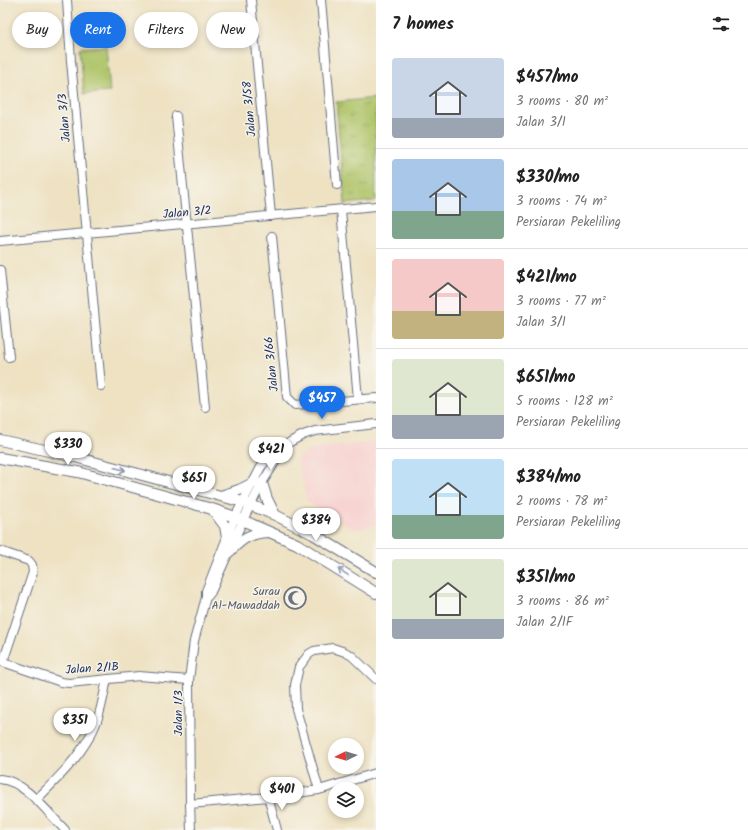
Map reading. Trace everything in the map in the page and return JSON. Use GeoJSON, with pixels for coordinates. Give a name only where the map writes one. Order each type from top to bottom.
{"type":"FeatureCollection","features":[{"type":"Feature","properties":{"kind":"main road"},"geometry":{"type":"LineString","coordinates":[[0,440],[75,457],[247,504],[275,515],[313,534],[376,572]]}},
{"type":"Feature","properties":{"kind":"main road"},"geometry":{"type":"LineString","coordinates":[[0,458],[78,472],[212,509],[297,544],[376,593]]}},
{"type":"Feature","properties":{"kind":"main road"},"geometry":{"type":"LineString","coordinates":[[220,496],[258,483],[275,515]]}},
{"type":"Feature","properties":{"kind":"main road"},"geometry":{"type":"LineString","coordinates":[[212,509],[226,526],[227,538]]}},
{"type":"Feature","properties":{"kind":"main road"},"geometry":{"type":"LineString","coordinates":[[229,552],[243,539],[252,534],[270,532]]}},
{"type":"Feature","properties":{"kind":"street","name":"Jalan 3/3"},"geometry":{"type":"LineString","coordinates":[[66,0],[101,386]]}},
{"type":"Feature","properties":{"kind":"street","name":"Jalan 3/58"},"geometry":{"type":"LineString","coordinates":[[251,0],[271,216]]}},
{"type":"Feature","properties":{"kind":"street"},"geometry":{"type":"LineString","coordinates":[[321,0],[337,185]]}},
{"type":"Feature","properties":{"kind":"street"},"geometry":{"type":"LineString","coordinates":[[176,116],[205,407]]}},
{"type":"Feature","properties":{"kind":"street","name":"Jalan 3/2"},"geometry":{"type":"LineString","coordinates":[[0,241],[376,206]]}},
{"type":"Feature","properties":{"kind":"street"},"geometry":{"type":"LineString","coordinates":[[341,210],[358,399]]}},
{"type":"Feature","properties":{"kind":"street","name":"Jalan 3/66"},"geometry":{"type":"LineString","coordinates":[[272,236],[287,397],[295,405],[376,398]]}},
{"type":"Feature","properties":{"kind":"street"},"geometry":{"type":"LineString","coordinates":[[0,270],[9,357]]}},
{"type":"Feature","properties":{"kind":"street"},"geometry":{"type":"LineString","coordinates":[[239,519],[258,483],[277,459],[279,450],[303,435],[315,431],[376,424]]}},
{"type":"Feature","properties":{"kind":"street","name":"Jalan 1/3"},"geometry":{"type":"LineString","coordinates":[[191,830],[190,680],[194,641],[206,597],[206,591],[227,538],[239,519]]}},
{"type":"Feature","properties":{"kind":"street","name":"Jalan 1/3"},"geometry":{"type":"LineString","coordinates":[[206,597],[211,592],[229,552],[239,519]]}},
{"type":"Feature","properties":{"kind":"street"},"geometry":{"type":"LineString","coordinates":[[0,552],[29,561],[32,565],[33,572],[1,662]]}},
{"type":"Feature","properties":{"kind":"street"},"geometry":{"type":"LineString","coordinates":[[319,790],[296,709],[295,685],[299,667],[314,651],[333,648],[352,656],[376,680]]}},
{"type":"Feature","properties":{"kind":"street","name":"Jalan 2/1B"},"geometry":{"type":"LineString","coordinates":[[1,662],[61,682],[77,684],[139,676],[190,680]]}},
{"type":"Feature","properties":{"kind":"street"},"geometry":{"type":"LineString","coordinates":[[36,800],[64,772],[79,754],[91,735],[101,708],[107,679]]}},
{"type":"Feature","properties":{"kind":"street"},"geometry":{"type":"LineString","coordinates":[[190,804],[268,797],[319,790],[376,773]]}},
{"type":"Feature","properties":{"kind":"street"},"geometry":{"type":"LineString","coordinates":[[0,779],[5,779],[18,784],[65,830]]}},
{"type":"Feature","properties":{"kind":"street"},"geometry":{"type":"LineString","coordinates":[[268,797],[277,830]]}},
{"type":"Feature","properties":{"kind":"shaded area"},"geometry":{"type":"Polygon","coordinates":[[[376,441],[376,524],[356,530],[307,502],[297,458],[310,450],[376,441]]]}},
{"type":"Feature","properties":{"kind":"green space"},"geometry":{"type":"Polygon","coordinates":[[[80,48],[106,48],[110,92],[84,94],[80,48]]]}},
{"type":"Feature","properties":{"kind":"green space"},"geometry":{"type":"Polygon","coordinates":[[[376,98],[376,201],[345,204],[336,102],[376,98]]]}},
{"type":"Feature","properties":{"kind":"place","name":"Surau Al-Mawaddah"},"geometry":{"type":"Point","coordinates":[295,598]}}]}
